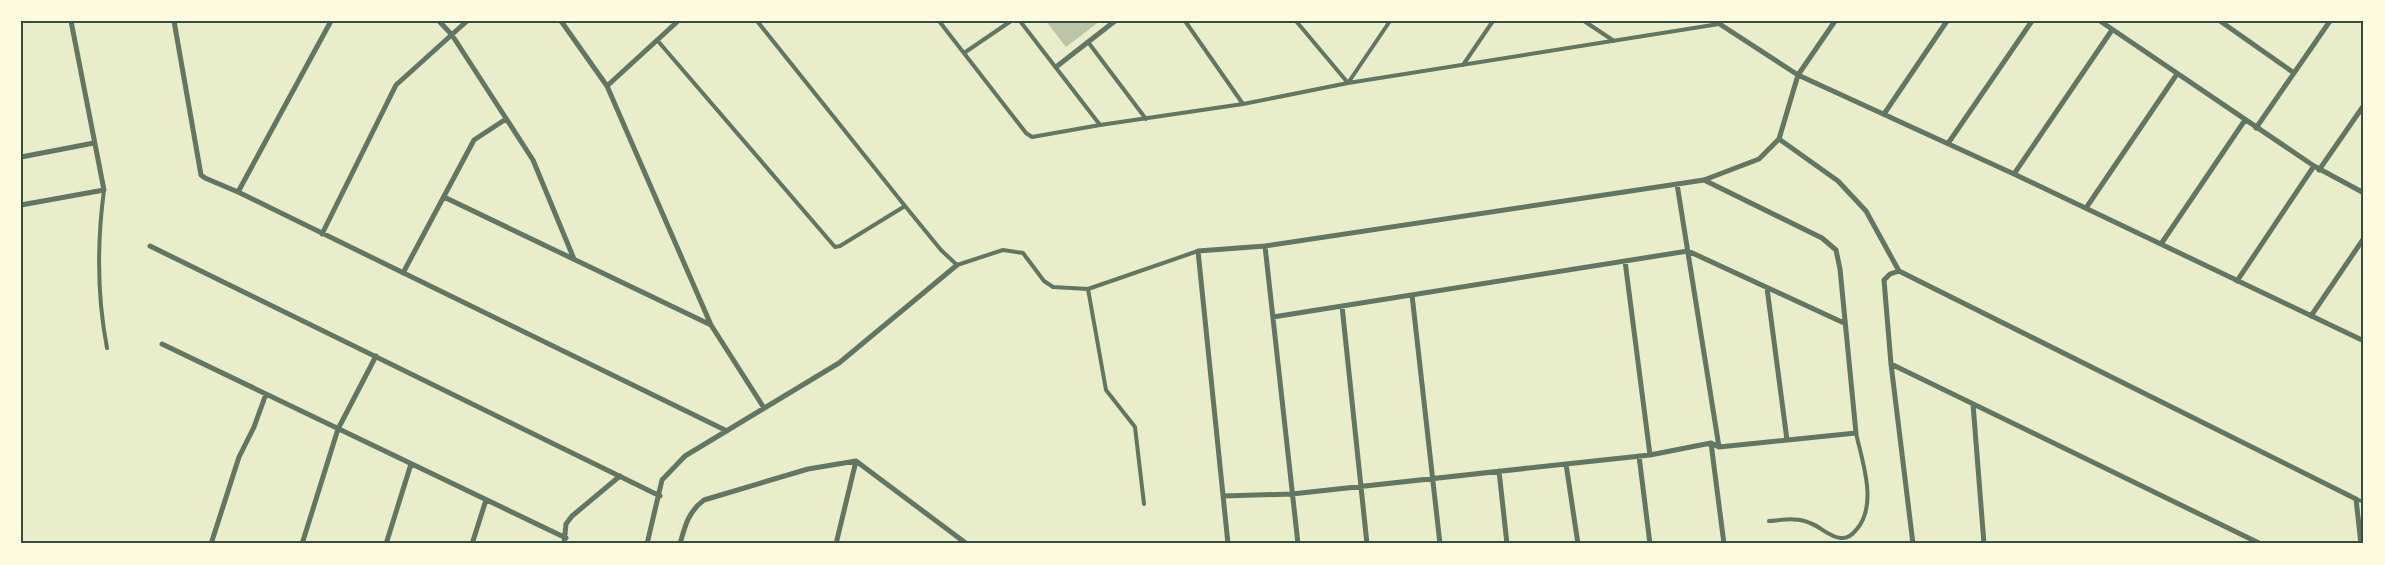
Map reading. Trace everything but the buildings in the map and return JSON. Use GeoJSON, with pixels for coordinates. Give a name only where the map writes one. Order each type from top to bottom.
{"type":"FeatureCollection","features":[{"type":"Feature","properties":{"kind":"street"},"geometry":{"type":"LineString","coordinates":[[21,205],[104,190],[71,21]]}},
{"type":"Feature","properties":{"kind":"street"},"geometry":{"type":"LineString","coordinates":[[174,21],[201,174],[205,178],[238,192],[726,431]]}},
{"type":"Feature","properties":{"kind":"street"},"geometry":{"type":"LineString","coordinates":[[439,21],[452,35],[533,160],[574,260]]}},
{"type":"Feature","properties":{"kind":"street"},"geometry":{"type":"LineString","coordinates":[[322,234],[396,85],[467,21]]}},
{"type":"Feature","properties":{"kind":"street"},"geometry":{"type":"LineString","coordinates":[[561,21],[607,86],[711,325],[764,408]]}},
{"type":"Feature","properties":{"kind":"street"},"geometry":{"type":"LineString","coordinates":[[607,86],[678,21]]}},
{"type":"Feature","properties":{"kind":"street"},"geometry":{"type":"LineString","coordinates":[[1056,66],[1115,21]]}},
{"type":"Feature","properties":{"kind":"street"},"geometry":{"type":"LineString","coordinates":[[1228,544],[1198,251],[1265,246],[1704,180],[1759,159],[1779,139],[1798,75],[1835,21]]}},
{"type":"Feature","properties":{"kind":"street"},"geometry":{"type":"LineString","coordinates":[[1884,114],[1947,21]]}},
{"type":"Feature","properties":{"kind":"street"},"geometry":{"type":"LineString","coordinates":[[1949,142],[2032,21]]}},
{"type":"Feature","properties":{"kind":"street"},"geometry":{"type":"LineString","coordinates":[[2100,21],[2319,170],[2364,192]]}},
{"type":"Feature","properties":{"kind":"street"},"geometry":{"type":"LineString","coordinates":[[2220,21],[2294,74]]}},
{"type":"Feature","properties":{"kind":"street"},"geometry":{"type":"LineString","coordinates":[[2256,128],[2330,21]]}},
{"type":"Feature","properties":{"kind":"street"},"geometry":{"type":"LineString","coordinates":[[238,192],[328,22]]}},
{"type":"Feature","properties":{"kind":"street"},"geometry":{"type":"LineString","coordinates":[[1717,23],[1798,75],[1949,142],[2364,341]]}},
{"type":"Feature","properties":{"kind":"street"},"geometry":{"type":"LineString","coordinates":[[2014,174],[2112,30]]}},
{"type":"Feature","properties":{"kind":"street"},"geometry":{"type":"LineString","coordinates":[[2086,208],[2177,74]]}},
{"type":"Feature","properties":{"kind":"street"},"geometry":{"type":"LineString","coordinates":[[2319,170],[2364,105]]}},
{"type":"Feature","properties":{"kind":"street"},"geometry":{"type":"LineString","coordinates":[[403,273],[474,140],[506,119]]}},
{"type":"Feature","properties":{"kind":"street"},"geometry":{"type":"LineString","coordinates":[[2161,244],[2246,120]]}},
{"type":"Feature","properties":{"kind":"street"},"geometry":{"type":"LineString","coordinates":[[1779,139],[1838,181],[1866,211],[1899,271],[2356,499],[2362,544]]}},
{"type":"Feature","properties":{"kind":"street"},"geometry":{"type":"LineString","coordinates":[[21,157],[94,143]]}},
{"type":"Feature","properties":{"kind":"street"},"geometry":{"type":"LineString","coordinates":[[2237,281],[2314,166]]}},
{"type":"Feature","properties":{"kind":"street"},"geometry":{"type":"LineString","coordinates":[[1223,496],[1292,494],[1650,455],[1711,443],[1719,448],[1856,433],[1840,269],[1836,250],[1822,238],[1704,180]]}},
{"type":"Feature","properties":{"kind":"street"},"geometry":{"type":"LineString","coordinates":[[1677,184],[1719,448]]}},
{"type":"Feature","properties":{"kind":"street"},"geometry":{"type":"LineString","coordinates":[[444,197],[711,325]]}},
{"type":"Feature","properties":{"kind":"street"},"geometry":{"type":"LineString","coordinates":[[2311,316],[2364,238]]}},
{"type":"Feature","properties":{"kind":"street"},"geometry":{"type":"LineString","coordinates":[[150,246],[660,496]]}},
{"type":"Feature","properties":{"kind":"street"},"geometry":{"type":"LineString","coordinates":[[1265,246],[1298,544]]}},
{"type":"Feature","properties":{"kind":"street"},"geometry":{"type":"LineString","coordinates":[[1272,317],[1688,251],[1844,323]]}},
{"type":"Feature","properties":{"kind":"street"},"geometry":{"type":"LineString","coordinates":[[1625,261],[1650,455]]}},
{"type":"Feature","properties":{"kind":"street"},"geometry":{"type":"LineString","coordinates":[[647,544],[660,496],[662,480],[685,456],[839,363],[957,265]]}},
{"type":"Feature","properties":{"kind":"street"},"geometry":{"type":"LineString","coordinates":[[1899,271],[1890,274],[1884,280],[1891,364],[1913,544]]}},
{"type":"Feature","properties":{"kind":"street"},"geometry":{"type":"LineString","coordinates":[[1768,288],[1786,440]]}},
{"type":"Feature","properties":{"kind":"street"},"geometry":{"type":"LineString","coordinates":[[1412,295],[1440,544]]}},
{"type":"Feature","properties":{"kind":"street"},"geometry":{"type":"LineString","coordinates":[[1342,306],[1367,544]]}},
{"type":"Feature","properties":{"kind":"street"},"geometry":{"type":"LineString","coordinates":[[162,344],[566,538]]}},
{"type":"Feature","properties":{"kind":"street"},"geometry":{"type":"LineString","coordinates":[[302,544],[338,429],[376,356]]}},
{"type":"Feature","properties":{"kind":"street"},"geometry":{"type":"LineString","coordinates":[[1891,364],[2261,544]]}},
{"type":"Feature","properties":{"kind":"street"},"geometry":{"type":"LineString","coordinates":[[211,544],[239,457],[254,427],[266,394]]}},
{"type":"Feature","properties":{"kind":"street"},"geometry":{"type":"LineString","coordinates":[[1973,404],[1984,544]]}},
{"type":"Feature","properties":{"kind":"street"},"geometry":{"type":"LineString","coordinates":[[1711,443],[1724,544]]}},
{"type":"Feature","properties":{"kind":"street"},"geometry":{"type":"LineString","coordinates":[[1639,456],[1650,544]]}},
{"type":"Feature","properties":{"kind":"street"},"geometry":{"type":"LineString","coordinates":[[836,544],[856,460]]}},
{"type":"Feature","properties":{"kind":"street"},"geometry":{"type":"LineString","coordinates":[[680,544],[686,520],[694,507],[704,500],[808,469],[856,460],[967,544]]}},
{"type":"Feature","properties":{"kind":"street"},"geometry":{"type":"LineString","coordinates":[[386,544],[411,464]]}},
{"type":"Feature","properties":{"kind":"street"},"geometry":{"type":"LineString","coordinates":[[1566,464],[1578,544]]}},
{"type":"Feature","properties":{"kind":"street"},"geometry":{"type":"LineString","coordinates":[[1499,471],[1507,544]]}},
{"type":"Feature","properties":{"kind":"street"},"geometry":{"type":"LineString","coordinates":[[564,544],[566,524],[572,516],[620,476]]}},
{"type":"Feature","properties":{"kind":"street"},"geometry":{"type":"LineString","coordinates":[[472,544],[486,500]]}},
{"type":"Feature","properties":{"kind":"lane"},"geometry":{"type":"LineString","coordinates":[[758,21],[905,206],[941,250],[957,265],[1004,250],[1023,253],[1044,281],[1053,287],[1088,289],[1198,251]]}},
{"type":"Feature","properties":{"kind":"lane"},"geometry":{"type":"LineString","coordinates":[[939,21],[1032,138],[1100,125],[1243,104],[1348,84],[1717,23]]}},
{"type":"Feature","properties":{"kind":"lane"},"geometry":{"type":"LineString","coordinates":[[964,54],[1010,21]]}},
{"type":"Feature","properties":{"kind":"lane"},"geometry":{"type":"LineString","coordinates":[[1020,21],[1100,125]]}},
{"type":"Feature","properties":{"kind":"lane"},"geometry":{"type":"LineString","coordinates":[[1185,21],[1243,104]]}},
{"type":"Feature","properties":{"kind":"lane"},"geometry":{"type":"LineString","coordinates":[[1296,21],[1348,84]]}},
{"type":"Feature","properties":{"kind":"lane"},"geometry":{"type":"LineString","coordinates":[[1348,84],[1390,21]]}},
{"type":"Feature","properties":{"kind":"lane"},"geometry":{"type":"LineString","coordinates":[[1462,65],[1492,21]]}},
{"type":"Feature","properties":{"kind":"lane"},"geometry":{"type":"LineString","coordinates":[[1584,21],[1614,41]]}},
{"type":"Feature","properties":{"kind":"lane"},"geometry":{"type":"LineString","coordinates":[[657,40],[835,247],[840,246],[905,206]]}},
{"type":"Feature","properties":{"kind":"lane"},"geometry":{"type":"LineString","coordinates":[[1088,42],[1146,119]]}},
{"type":"Feature","properties":{"kind":"lane"},"geometry":{"type":"LineString","coordinates":[[104,190],[98,279],[101,320],[107,348]]}},
{"type":"Feature","properties":{"kind":"lane"},"geometry":{"type":"LineString","coordinates":[[1088,289],[1106,390],[1135,427],[1144,504]]}},
{"type":"Feature","properties":{"kind":"lane"},"geometry":{"type":"LineString","coordinates":[[1769,521],[1791,520],[1809,522],[1840,538],[1850,536],[1856,531],[1864,515],[1867,500],[1866,478],[1856,433]]}},
{"type":"Feature","properties":{"kind":"lane"},"geometry":{"type":"LineString","coordinates":[[2356,499],[2364,502]]}}]}
